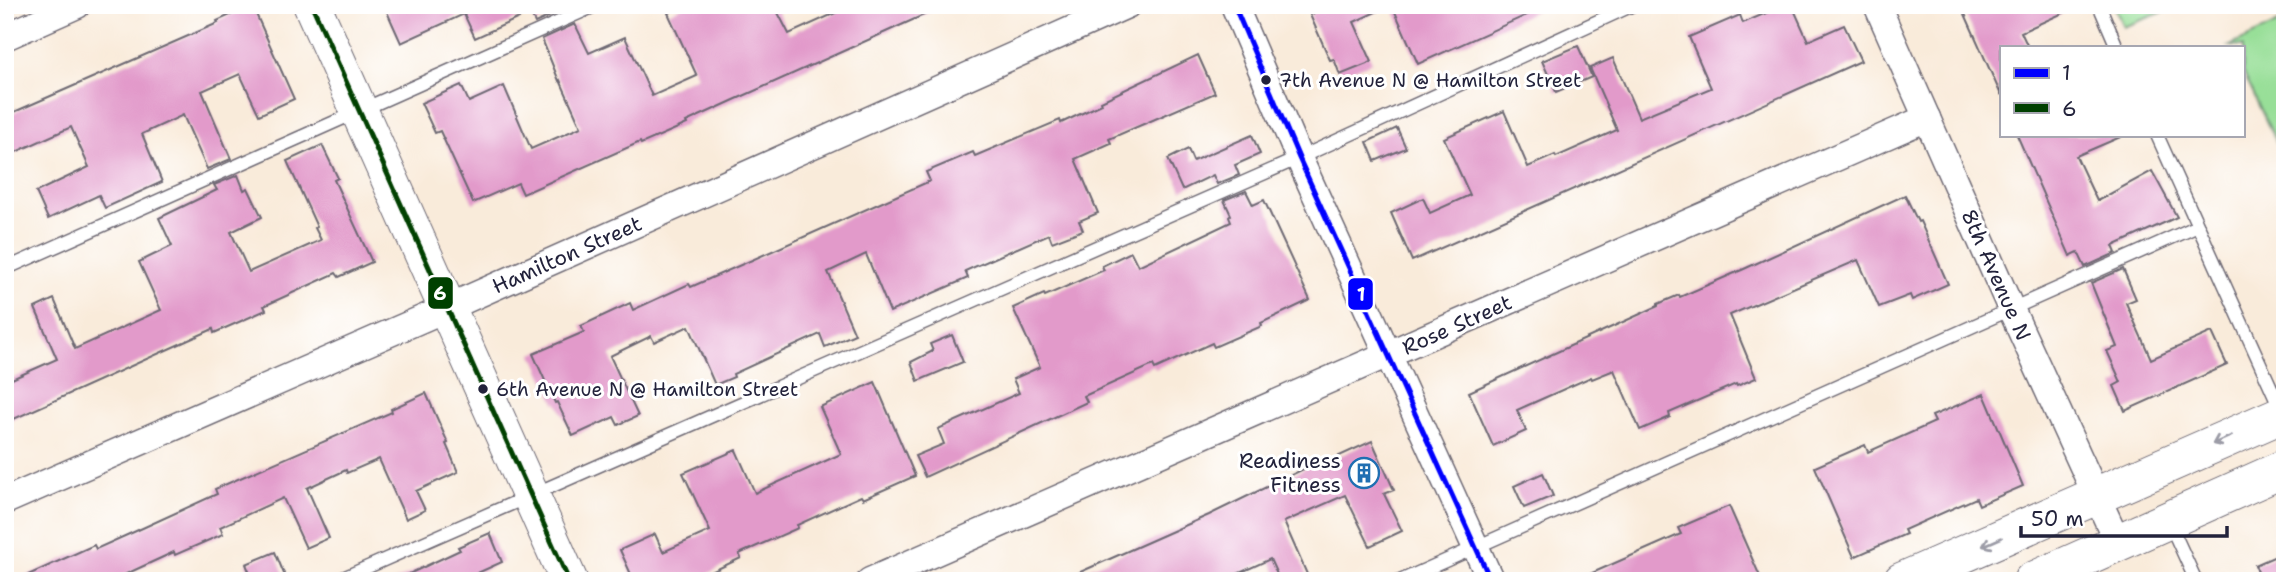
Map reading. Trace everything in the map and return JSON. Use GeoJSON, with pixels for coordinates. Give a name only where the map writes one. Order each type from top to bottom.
{"type":"FeatureCollection","features":[{"type":"Feature","properties":{"kind":"main road"},"geometry":{"type":"LineString","coordinates":[[312,5],[569,581]]}},
{"type":"Feature","properties":{"kind":"main road"},"geometry":{"type":"LineString","coordinates":[[1902,581],[2284,413]]}},
{"type":"Feature","properties":{"kind":"main road"},"geometry":{"type":"LineString","coordinates":[[2032,581],[2285,468]]}},
{"type":"Feature","properties":{"kind":"street"},"geometry":{"type":"LineString","coordinates":[[5,37],[77,5]]}},
{"type":"Feature","properties":{"kind":"street","name":"Hamilton Street"},"geometry":{"type":"LineString","coordinates":[[5,501],[447,308],[1127,5]]}},
{"type":"Feature","properties":{"kind":"street"},"geometry":{"type":"LineString","coordinates":[[1234,5],[1299,158],[1491,581]]}},
{"type":"Feature","properties":{"kind":"street","name":"8th Avenue N"},"geometry":{"type":"LineString","coordinates":[[1877,5],[2118,543]]}},
{"type":"Feature","properties":{"kind":"street","name":"Rose Street"},"geometry":{"type":"LineString","coordinates":[[870,581],[1927,118]]}},
{"type":"Feature","properties":{"kind":"lane"},"geometry":{"type":"LineString","coordinates":[[5,269],[597,5]]}},
{"type":"Feature","properties":{"kind":"lane"},"geometry":{"type":"LineString","coordinates":[[336,581],[1299,158],[1633,5]]}},
{"type":"Feature","properties":{"kind":"lane"},"geometry":{"type":"LineString","coordinates":[[2099,5],[2118,46]]}},
{"type":"Feature","properties":{"kind":"lane"},"geometry":{"type":"LineString","coordinates":[[2157,136],[2284,413]]}},
{"type":"Feature","properties":{"kind":"lane"},"geometry":{"type":"LineString","coordinates":[[1400,581],[2198,226]]}},
{"type":"Feature","properties":{"kind":"lane"},"geometry":{"type":"LineString","coordinates":[[2168,520],[2196,581]]}},
{"type":"Feature","properties":{"kind":"green space"},"geometry":{"type":"Polygon","coordinates":[[[2114,5],[2182,5],[2123,27],[2114,5]]]}},
{"type":"Feature","properties":{"kind":"green space"},"geometry":{"type":"Polygon","coordinates":[[[2285,20],[2285,161],[2244,74],[2244,46],[2230,46],[2285,20]]]}},
{"type":"Feature","properties":{"kind":"building"},"geometry":{"type":"Polygon","coordinates":[[[252,5],[294,99],[259,115],[240,74],[202,91],[231,159],[207,169],[183,115],[142,134],[162,182],[105,208],[99,195],[48,219],[36,192],[89,167],[71,127],[5,157],[5,116],[218,23],[217,21],[252,5]]]}},
{"type":"Feature","properties":{"kind":"building"},"geometry":{"type":"Polygon","coordinates":[[[384,5],[567,5],[568,8],[535,23],[530,13],[475,38],[464,14],[401,43],[384,5]]]}},
{"type":"Feature","properties":{"kind":"building"},"geometry":{"type":"Polygon","coordinates":[[[685,5],[774,5],[789,34],[853,5],[946,5],[686,122],[687,124],[523,194],[518,183],[473,203],[440,131],[435,133],[421,103],[461,85],[469,102],[504,86],[531,149],[581,127],[542,39],[575,24],[589,53],[625,37],[652,96],[697,76],[668,13],[685,5]]]}},
{"type":"Feature","properties":{"kind":"building"},"geometry":{"type":"Polygon","coordinates":[[[1331,5],[1391,5],[1354,22],[1372,62],[1340,75],[1334,59],[1330,60],[1310,15],[1331,5]]]}},
{"type":"Feature","properties":{"kind":"building"},"geometry":{"type":"Polygon","coordinates":[[[1392,5],[1549,5],[1418,64],[1392,5]]]}},
{"type":"Feature","properties":{"kind":"building"},"geometry":{"type":"Polygon","coordinates":[[[1785,5],[1792,5],[1808,41],[1844,25],[1861,61],[1412,261],[1391,213],[1423,198],[1430,213],[1470,195],[1444,138],[1504,111],[1528,167],[1555,155],[1556,157],[1617,130],[1590,68],[1613,58],[1639,118],[1711,88],[1689,37],[1740,15],[1743,23],[1785,5]]]}},
{"type":"Feature","properties":{"kind":"building"},"geometry":{"type":"Polygon","coordinates":[[[1961,5],[2081,5],[2021,32],[2028,46],[2000,46],[2000,93],[1961,5]]]}},
{"type":"Feature","properties":{"kind":"building"},"geometry":{"type":"Polygon","coordinates":[[[1578,46],[1592,77],[1556,92],[1542,61],[1578,46]]]}},
{"type":"Feature","properties":{"kind":"building"},"geometry":{"type":"Polygon","coordinates":[[[1198,55],[1215,93],[1109,139],[1111,143],[1075,159],[1098,213],[1079,221],[1083,230],[1052,242],[1049,234],[965,271],[968,278],[890,312],[866,254],[828,272],[855,334],[825,347],[820,334],[715,385],[689,326],[654,342],[651,336],[610,356],[638,416],[618,425],[614,417],[573,436],[533,354],[584,332],[581,326],[630,303],[633,310],[689,284],[691,287],[930,181],[926,172],[973,152],[975,156],[1060,120],[1061,123],[1198,55]]]}},
{"type":"Feature","properties":{"kind":"building"},"geometry":{"type":"Polygon","coordinates":[[[1397,128],[1406,148],[1375,161],[1367,142],[1397,128]]]}},
{"type":"Feature","properties":{"kind":"building"},"geometry":{"type":"Polygon","coordinates":[[[1252,135],[1260,154],[1235,165],[1239,175],[1217,184],[1213,175],[1182,190],[1168,159],[1188,149],[1193,161],[1252,135]]]}},
{"type":"Feature","properties":{"kind":"building"},"geometry":{"type":"Polygon","coordinates":[[[2017,136],[2123,136],[2076,156],[2097,201],[2152,171],[2177,217],[2113,246],[2116,253],[2085,267],[2078,252],[2070,256],[2017,136]]]}},
{"type":"Feature","properties":{"kind":"building"},"geometry":{"type":"Polygon","coordinates":[[[322,145],[338,178],[334,180],[372,262],[339,277],[336,273],[264,306],[266,310],[214,333],[213,329],[5,423],[5,382],[57,359],[35,308],[54,299],[75,349],[161,310],[139,262],[172,246],[159,218],[217,190],[214,185],[238,175],[244,190],[248,188],[262,217],[231,232],[249,272],[321,240],[287,161],[322,145]]]}},
{"type":"Feature","properties":{"kind":"building"},"geometry":{"type":"Polygon","coordinates":[[[1246,191],[1253,205],[1264,200],[1310,300],[1261,323],[1262,326],[1214,347],[1212,343],[1155,369],[1153,365],[1084,396],[1087,402],[925,477],[915,456],[944,444],[938,429],[1019,393],[1013,379],[1040,367],[1013,308],[1104,270],[1102,266],[1131,252],[1138,266],[1231,222],[1231,215],[1224,200],[1246,191]]]}},
{"type":"Feature","properties":{"kind":"building"},"geometry":{"type":"Polygon","coordinates":[[[1905,195],[1918,222],[1920,221],[1948,284],[1912,300],[1910,295],[1879,307],[1858,260],[1730,315],[1756,378],[1669,413],[1670,417],[1640,430],[1614,370],[1592,379],[1591,377],[1517,410],[1526,431],[1493,446],[1469,392],[1658,304],[1744,269],[1905,195]]]}},
{"type":"Feature","properties":{"kind":"building"},"geometry":{"type":"Polygon","coordinates":[[[2123,269],[2136,299],[2126,303],[2151,359],[2212,332],[2227,365],[2125,411],[2114,386],[2121,382],[2107,351],[2117,347],[2091,283],[2123,269]]]}},
{"type":"Feature","properties":{"kind":"building"},"geometry":{"type":"Polygon","coordinates":[[[952,335],[963,362],[918,381],[911,362],[933,351],[930,344],[952,335]]]}},
{"type":"Feature","properties":{"kind":"building"},"geometry":{"type":"Polygon","coordinates":[[[875,382],[915,476],[863,499],[861,496],[797,525],[798,528],[739,554],[741,558],[692,581],[634,581],[620,550],[655,534],[663,552],[710,531],[683,473],[736,450],[755,493],[841,454],[820,407],[875,382]]]}},
{"type":"Feature","properties":{"kind":"building"},"geometry":{"type":"Polygon","coordinates":[[[426,393],[458,472],[416,491],[425,510],[406,519],[379,459],[347,473],[346,470],[307,488],[329,538],[306,548],[283,498],[220,527],[223,534],[175,555],[174,552],[111,581],[15,581],[94,545],[96,549],[217,494],[215,489],[392,412],[391,409],[426,393]]]}},
{"type":"Feature","properties":{"kind":"building"},"geometry":{"type":"Polygon","coordinates":[[[1984,394],[2023,486],[1979,505],[1976,498],[1904,530],[1906,534],[1854,557],[1815,467],[1865,445],[1868,452],[1935,422],[1932,416],[1984,394]]]}},
{"type":"Feature","properties":{"kind":"building"},"geometry":{"type":"Polygon","coordinates":[[[1372,441],[1394,490],[1384,494],[1402,531],[1370,546],[1345,495],[1284,522],[1310,581],[1280,581],[1270,559],[1222,581],[1175,581],[1171,572],[1153,581],[1060,581],[1209,515],[1320,461],[1322,464],[1372,441]]]}},
{"type":"Feature","properties":{"kind":"building"},"geometry":{"type":"Polygon","coordinates":[[[1543,473],[1553,496],[1524,508],[1514,486],[1543,473]]]}},
{"type":"Feature","properties":{"kind":"building"},"geometry":{"type":"Polygon","coordinates":[[[1729,506],[1762,581],[1574,581],[1681,534],[1678,528],[1729,506]]]}},
{"type":"Feature","properties":{"kind":"building"},"geometry":{"type":"Polygon","coordinates":[[[490,533],[502,562],[460,581],[394,581],[460,550],[458,547],[490,533]]]}},
{"type":"Feature","properties":{"kind":"building"},"geometry":{"type":"Polygon","coordinates":[[[275,552],[287,581],[253,581],[246,564],[275,552]]]}},
{"type":"Feature","properties":{"kind":"building"},"geometry":{"type":"Polygon","coordinates":[[[2285,552],[2285,581],[2262,581],[2255,565],[2285,552]]]}},
{"type":"Feature","properties":{"kind":"transit line","name":"6"},"geometry":{"type":"LineString","coordinates":[[312,5],[569,581]]}},
{"type":"Feature","properties":{"kind":"transit line","name":"1"},"geometry":{"type":"LineString","coordinates":[[1234,5],[1299,158],[1491,581]]}},
{"type":"Feature","properties":{"kind":"place","name":"7th Avenue N @ Hamilton Street"},"geometry":{"type":"Point","coordinates":[1266,80]}},
{"type":"Feature","properties":{"kind":"place","name":"6th Avenue N @ Hamilton Street"},"geometry":{"type":"Point","coordinates":[483,389]}},
{"type":"Feature","properties":{"kind":"place","name":"Readiness Fitness"},"geometry":{"type":"Point","coordinates":[1364,473]}}]}
